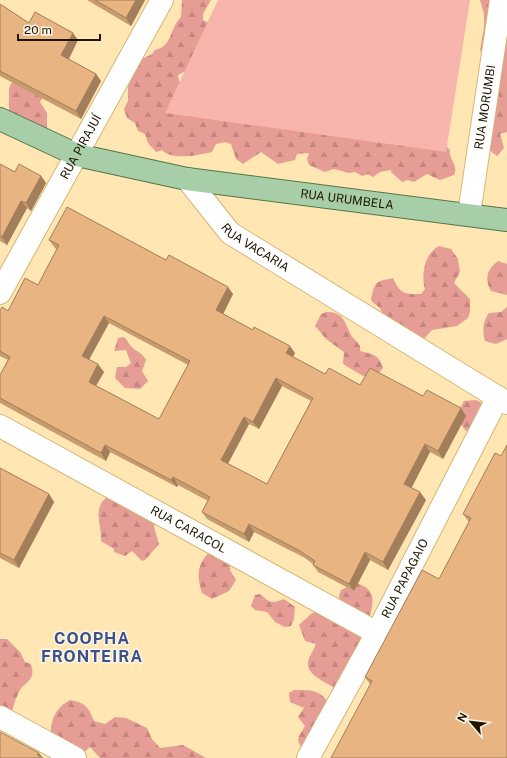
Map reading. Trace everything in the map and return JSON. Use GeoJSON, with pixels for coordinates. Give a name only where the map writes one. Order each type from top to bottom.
{"type":"FeatureCollection","features":[{"type":"Feature","properties":{"kind":"main road"},"geometry":{"type":"LineString","coordinates":[[0,118],[77,155],[187,179]]}},
{"type":"Feature","properties":{"kind":"main road","name":"RUA URUMBELA"},"geometry":{"type":"LineString","coordinates":[[187,179],[507,220]]}},
{"type":"Feature","properties":{"kind":"street","name":"RUA PIRAJUÍ"},"geometry":{"type":"LineString","coordinates":[[0,293],[162,0]]}},
{"type":"Feature","properties":{"kind":"street","name":"RUA MORUMBI"},"geometry":{"type":"LineString","coordinates":[[469,214],[501,0]]}},
{"type":"Feature","properties":{"kind":"street","name":"RUA VACARIA"},"geometry":{"type":"LineString","coordinates":[[187,179],[230,233],[502,400]]}},
{"type":"Feature","properties":{"kind":"street","name":"RUA PAPAGAIO"},"geometry":{"type":"LineString","coordinates":[[308,758],[502,400]]}},
{"type":"Feature","properties":{"kind":"street","name":"RUA CARACOL"},"geometry":{"type":"LineString","coordinates":[[0,426],[377,633]]}},
{"type":"Feature","properties":{"kind":"street"},"geometry":{"type":"LineString","coordinates":[[0,717],[75,758]]}},
{"type":"Feature","properties":{"kind":"green space"},"geometry":{"type":"Polygon","coordinates":[[[182,0],[211,0],[203,14],[203,20],[213,25],[202,73],[184,72],[178,75],[179,81],[184,86],[446,146],[450,150],[450,156],[455,168],[454,175],[440,180],[427,174],[414,182],[408,180],[402,182],[391,172],[391,170],[380,172],[373,177],[368,174],[362,176],[355,172],[349,173],[334,169],[325,172],[309,165],[307,159],[309,154],[307,153],[297,154],[295,160],[278,164],[261,152],[243,164],[236,159],[231,144],[225,142],[216,144],[212,152],[193,156],[172,155],[162,150],[156,152],[148,143],[145,134],[138,131],[135,123],[127,118],[124,109],[128,101],[128,78],[136,62],[152,54],[155,50],[165,45],[168,41],[174,27],[181,17],[182,0]]]}},
{"type":"Feature","properties":{"kind":"green space"},"geometry":{"type":"Polygon","coordinates":[[[480,0],[507,0],[507,132],[500,134],[504,148],[497,156],[488,149],[485,61],[480,50],[484,27],[484,14],[480,0]]]}},
{"type":"Feature","properties":{"kind":"green space"},"geometry":{"type":"Polygon","coordinates":[[[15,77],[43,97],[40,102],[47,113],[47,131],[9,111],[9,88],[15,77]]]}},
{"type":"Feature","properties":{"kind":"green space"},"geometry":{"type":"Polygon","coordinates":[[[439,246],[451,249],[458,259],[460,272],[454,283],[470,299],[470,312],[468,318],[457,326],[432,330],[424,339],[381,321],[382,313],[371,300],[375,285],[380,281],[393,278],[400,290],[403,292],[410,294],[421,294],[425,289],[423,278],[427,259],[439,246]]]}},
{"type":"Feature","properties":{"kind":"green space"},"geometry":{"type":"Polygon","coordinates":[[[498,261],[507,264],[507,295],[491,291],[489,286],[487,278],[489,271],[498,261]]]}},
{"type":"Feature","properties":{"kind":"green space"},"geometry":{"type":"Polygon","coordinates":[[[507,307],[507,339],[496,344],[485,341],[485,319],[489,313],[501,312],[507,307]]]}},
{"type":"Feature","properties":{"kind":"green space"},"geometry":{"type":"Polygon","coordinates":[[[326,312],[336,313],[342,318],[351,335],[360,346],[360,351],[377,357],[383,368],[375,378],[363,376],[343,364],[344,352],[326,339],[315,326],[321,314],[326,312]]]}},
{"type":"Feature","properties":{"kind":"green space"},"geometry":{"type":"Polygon","coordinates":[[[124,337],[134,349],[142,354],[146,360],[142,371],[148,381],[140,389],[125,388],[115,378],[117,367],[126,367],[131,363],[126,350],[114,351],[118,338],[124,337]]]}},
{"type":"Feature","properties":{"kind":"green space"},"geometry":{"type":"Polygon","coordinates":[[[476,400],[482,403],[485,407],[472,435],[467,432],[461,424],[460,410],[464,401],[476,400]]]}},
{"type":"Feature","properties":{"kind":"green space"},"geometry":{"type":"Polygon","coordinates":[[[109,493],[155,521],[154,527],[159,544],[145,560],[142,561],[132,551],[125,556],[114,552],[114,549],[101,541],[99,508],[109,493]]]}},
{"type":"Feature","properties":{"kind":"green space"},"geometry":{"type":"Polygon","coordinates":[[[216,545],[230,563],[230,570],[236,580],[229,591],[212,599],[202,593],[199,572],[202,561],[216,545]]]}},
{"type":"Feature","properties":{"kind":"green space"},"geometry":{"type":"Polygon","coordinates":[[[356,583],[368,589],[371,593],[372,608],[368,632],[360,648],[335,688],[319,679],[309,669],[309,660],[316,644],[305,641],[299,625],[312,613],[340,607],[339,596],[341,590],[356,583]]]}},
{"type":"Feature","properties":{"kind":"green space"},"geometry":{"type":"Polygon","coordinates":[[[260,594],[271,602],[284,599],[295,607],[294,619],[291,626],[285,627],[275,622],[267,612],[255,610],[251,606],[255,595],[260,594]]]}},
{"type":"Feature","properties":{"kind":"green space"},"geometry":{"type":"Polygon","coordinates":[[[0,639],[7,639],[20,652],[25,662],[31,664],[32,674],[31,678],[20,690],[13,706],[10,719],[0,723],[0,639]]]}},
{"type":"Feature","properties":{"kind":"green space"},"geometry":{"type":"Polygon","coordinates":[[[294,690],[314,691],[322,695],[328,703],[326,711],[318,715],[302,749],[298,741],[299,736],[305,726],[298,717],[304,708],[290,702],[289,693],[294,690]]]}},
{"type":"Feature","properties":{"kind":"green space"},"geometry":{"type":"Polygon","coordinates":[[[70,700],[79,702],[85,706],[90,712],[94,721],[105,724],[115,717],[126,718],[147,728],[152,739],[160,748],[183,745],[206,758],[100,758],[90,747],[81,755],[49,748],[51,726],[55,715],[58,709],[70,700]]]}},
{"type":"Feature","properties":{"kind":"shaded area"},"geometry":{"type":"Polygon","coordinates":[[[218,0],[470,0],[446,152],[165,113],[218,0]]]}},
{"type":"Feature","properties":{"kind":"building"},"geometry":{"type":"Polygon","coordinates":[[[95,0],[136,0],[126,18],[95,0]]]}},
{"type":"Feature","properties":{"kind":"building"},"geometry":{"type":"Polygon","coordinates":[[[0,4],[29,23],[35,12],[73,33],[61,55],[96,74],[76,111],[0,71],[0,4]]]}},
{"type":"Feature","properties":{"kind":"building"},"geometry":{"type":"Polygon","coordinates":[[[0,164],[15,172],[19,164],[41,176],[26,203],[21,201],[2,237],[0,236],[0,164]]]}},
{"type":"Feature","properties":{"kind":"building"},"geometry":{"type":"Polygon","coordinates":[[[67,207],[166,260],[169,255],[228,287],[216,310],[253,330],[254,327],[290,346],[286,353],[325,374],[329,368],[360,385],[370,368],[423,396],[427,390],[461,408],[438,451],[425,444],[404,484],[420,492],[383,562],[365,552],[349,584],[313,565],[315,561],[300,551],[249,524],[244,534],[202,512],[210,497],[173,477],[171,480],[105,445],[101,453],[0,398],[0,375],[10,357],[0,351],[0,311],[2,307],[8,311],[25,278],[38,285],[59,245],[49,240],[67,207]],[[104,316],[82,356],[98,364],[89,382],[159,419],[190,361],[104,316]],[[276,378],[253,422],[244,417],[221,460],[267,484],[313,398],[276,378]]]}},
{"type":"Feature","properties":{"kind":"building"},"geometry":{"type":"Polygon","coordinates":[[[507,445],[507,758],[331,758],[372,681],[365,677],[422,570],[439,579],[471,518],[463,514],[495,453],[501,456],[507,445]]]}},
{"type":"Feature","properties":{"kind":"building"},"geometry":{"type":"Polygon","coordinates":[[[0,468],[49,494],[14,560],[0,553],[0,468]]]}},
{"type":"Feature","properties":{"kind":"building"},"geometry":{"type":"Polygon","coordinates":[[[0,732],[39,753],[37,755],[43,758],[0,758],[0,732]]]}},
{"type":"Feature","properties":{"kind":"district","name":"COOPHA FRONTEIRA"},"geometry":{"type":"Point","coordinates":[92,647]}}]}
